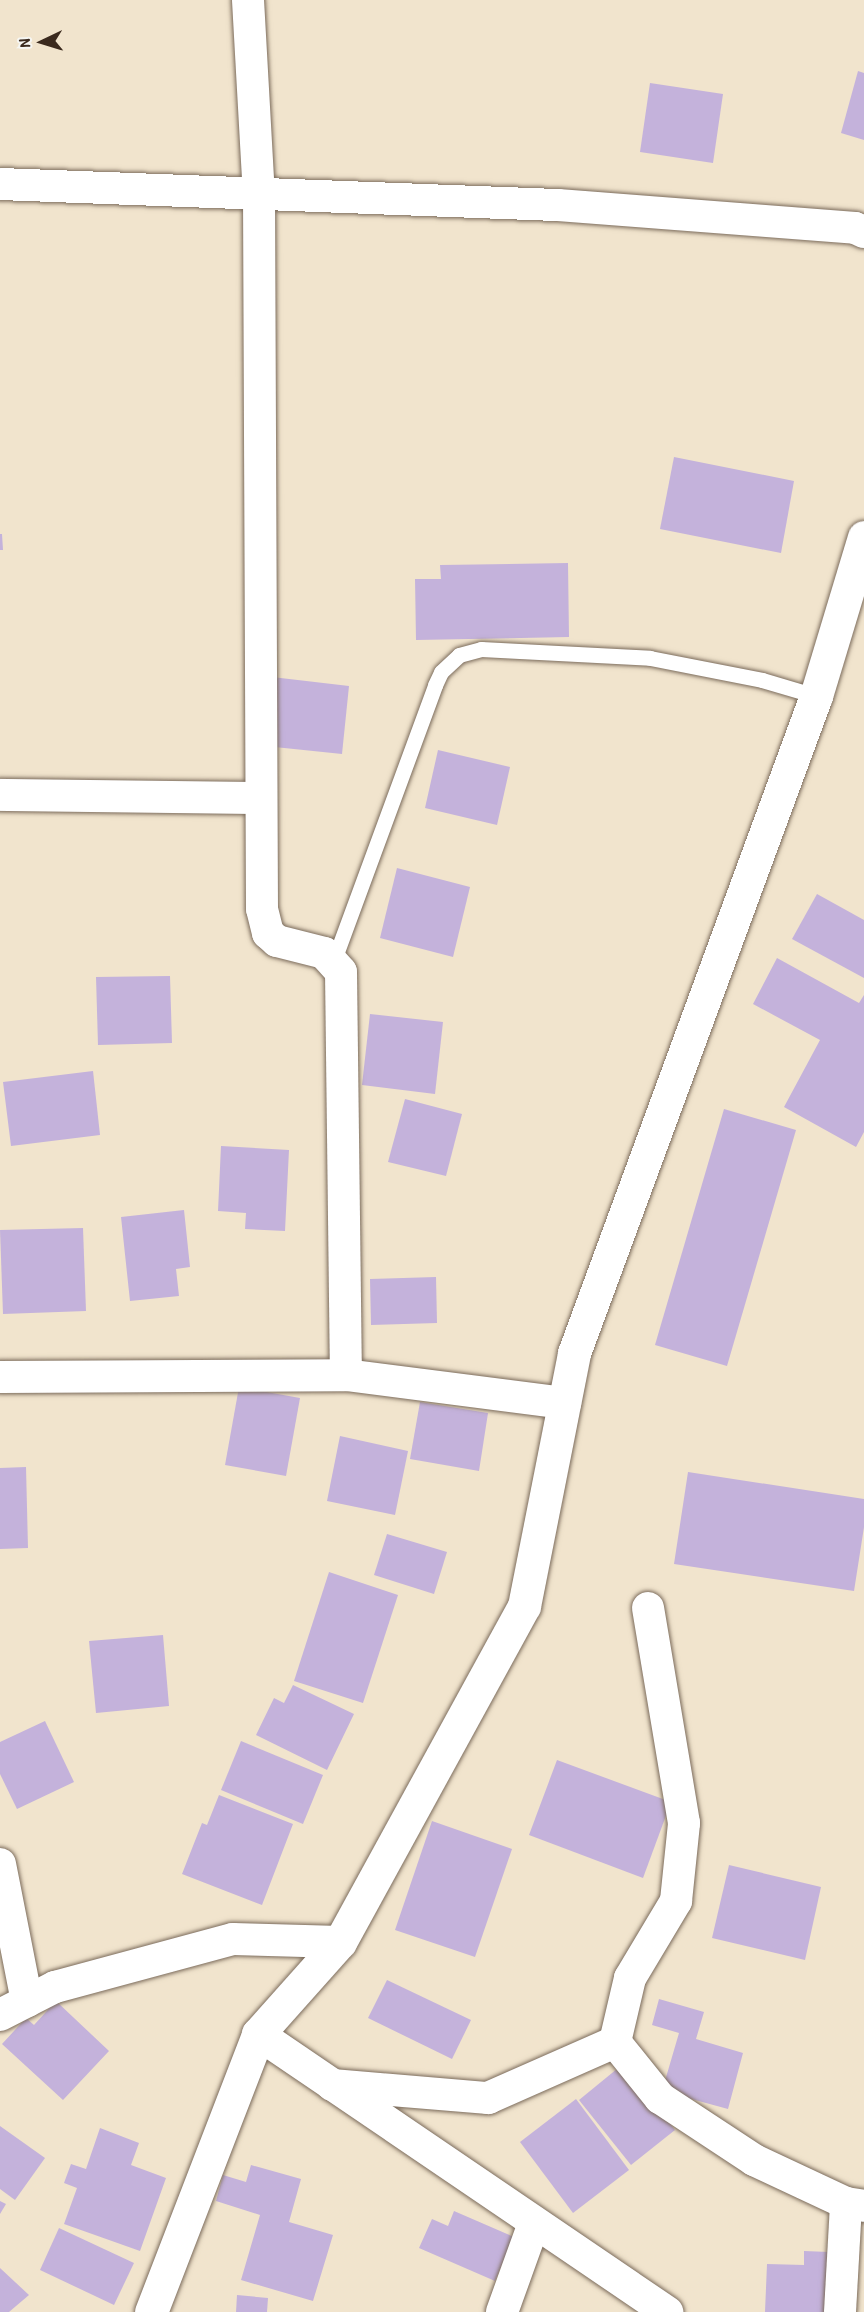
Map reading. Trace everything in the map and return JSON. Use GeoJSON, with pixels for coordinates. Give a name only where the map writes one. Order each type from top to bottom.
{"type":"FeatureCollection","features":[{"type":"Feature","properties":{"kind":"street"},"geometry":{"type":"LineString","coordinates":[[248,0],[259,194],[259,798],[263,923],[277,941],[324,953],[334,960],[341,972],[346,1375]]}},
{"type":"Feature","properties":{"kind":"street"},"geometry":{"type":"LineString","coordinates":[[0,184],[558,206],[855,228],[864,232]]}},
{"type":"Feature","properties":{"kind":"street"},"geometry":{"type":"LineString","coordinates":[[151,2312],[258,2034],[340,1942],[524,1606],[574,1353],[816,696],[864,537]]}},
{"type":"Feature","properties":{"kind":"street"},"geometry":{"type":"LineString","coordinates":[[0,795],[259,798]]}},
{"type":"Feature","properties":{"kind":"street"},"geometry":{"type":"LineString","coordinates":[[0,1377],[346,1375],[564,1403]]}},
{"type":"Feature","properties":{"kind":"street"},"geometry":{"type":"LineString","coordinates":[[615,2042],[630,1978],[676,1901],[684,1823],[648,1608]]}},
{"type":"Feature","properties":{"kind":"street"},"geometry":{"type":"LineString","coordinates":[[0,1864],[13,2008],[55,1987],[233,1939],[340,1942]]}},
{"type":"Feature","properties":{"kind":"street"},"geometry":{"type":"LineString","coordinates":[[258,2034],[667,2312]]}},
{"type":"Feature","properties":{"kind":"street"},"geometry":{"type":"LineString","coordinates":[[332,2085],[488,2098],[615,2042]]}},
{"type":"Feature","properties":{"kind":"street"},"geometry":{"type":"LineString","coordinates":[[615,2042],[660,2098],[754,2160],[855,2205],[840,2312]]}},
{"type":"Feature","properties":{"kind":"street"},"geometry":{"type":"LineString","coordinates":[[502,2312],[534,2223]]}},
{"type":"Feature","properties":{"kind":"lane"},"geometry":{"type":"LineString","coordinates":[[334,960],[435,685],[441,672],[459,655],[481,649],[650,658],[740,675],[816,696]]}},
{"type":"Feature","properties":{"kind":"building"},"geometry":{"type":"Polygon","coordinates":[[[858,71],[864,73],[864,140],[841,133],[858,71]]]}},
{"type":"Feature","properties":{"kind":"building"},"geometry":{"type":"Polygon","coordinates":[[[650,83],[723,94],[713,163],[640,152],[650,83]]]}},
{"type":"Feature","properties":{"kind":"building"},"geometry":{"type":"Polygon","coordinates":[[[674,457],[794,481],[781,553],[660,529],[674,457]]]}},
{"type":"Feature","properties":{"kind":"building"},"geometry":{"type":"Polygon","coordinates":[[[0,534],[2,534],[3,550],[0,550],[0,534]]]}},
{"type":"Feature","properties":{"kind":"building"},"geometry":{"type":"Polygon","coordinates":[[[568,563],[569,637],[416,640],[415,579],[441,579],[440,565],[568,563]]]}},
{"type":"Feature","properties":{"kind":"building"},"geometry":{"type":"Polygon","coordinates":[[[272,677],[349,686],[342,754],[265,746],[272,677]]]}},
{"type":"Feature","properties":{"kind":"building"},"geometry":{"type":"Polygon","coordinates":[[[438,750],[510,767],[497,825],[425,808],[438,750]]]}},
{"type":"Feature","properties":{"kind":"building"},"geometry":{"type":"Polygon","coordinates":[[[397,868],[470,887],[453,957],[380,938],[397,868]]]}},
{"type":"Feature","properties":{"kind":"building"},"geometry":{"type":"Polygon","coordinates":[[[817,894],[864,920],[864,978],[792,939],[817,894]]]}},
{"type":"Feature","properties":{"kind":"building"},"geometry":{"type":"Polygon","coordinates":[[[777,958],[859,1003],[864,995],[864,1132],[856,1147],[784,1107],[820,1040],[753,1004],[777,958]]]}},
{"type":"Feature","properties":{"kind":"building"},"geometry":{"type":"Polygon","coordinates":[[[170,976],[172,1043],[98,1045],[96,977],[170,976]]]}},
{"type":"Feature","properties":{"kind":"building"},"geometry":{"type":"Polygon","coordinates":[[[370,1014],[443,1022],[435,1094],[362,1085],[370,1014]]]}},
{"type":"Feature","properties":{"kind":"building"},"geometry":{"type":"Polygon","coordinates":[[[93,1071],[100,1135],[11,1146],[3,1082],[93,1071]]]}},
{"type":"Feature","properties":{"kind":"building"},"geometry":{"type":"Polygon","coordinates":[[[405,1099],[462,1114],[446,1176],[388,1162],[405,1099]]]}},
{"type":"Feature","properties":{"kind":"building"},"geometry":{"type":"Polygon","coordinates":[[[724,1109],[796,1130],[727,1366],[655,1345],[724,1109]]]}},
{"type":"Feature","properties":{"kind":"building"},"geometry":{"type":"Polygon","coordinates":[[[221,1146],[289,1150],[285,1231],[245,1229],[246,1213],[218,1211],[221,1146]]]}},
{"type":"Feature","properties":{"kind":"building"},"geometry":{"type":"Polygon","coordinates":[[[184,1210],[190,1267],[176,1269],[179,1296],[130,1301],[121,1217],[184,1210]]]}},
{"type":"Feature","properties":{"kind":"building"},"geometry":{"type":"Polygon","coordinates":[[[83,1228],[86,1311],[3,1314],[0,1230],[83,1228]]]}},
{"type":"Feature","properties":{"kind":"building"},"geometry":{"type":"Polygon","coordinates":[[[436,1277],[437,1323],[371,1325],[370,1279],[436,1277]]]}},
{"type":"Feature","properties":{"kind":"building"},"geometry":{"type":"Polygon","coordinates":[[[239,1387],[300,1398],[286,1476],[225,1465],[239,1387]]]}},
{"type":"Feature","properties":{"kind":"building"},"geometry":{"type":"Polygon","coordinates":[[[420,1402],[488,1413],[479,1471],[410,1459],[420,1402]]]}},
{"type":"Feature","properties":{"kind":"building"},"geometry":{"type":"Polygon","coordinates":[[[340,1436],[408,1451],[395,1515],[327,1501],[340,1436]]]}},
{"type":"Feature","properties":{"kind":"building"},"geometry":{"type":"Polygon","coordinates":[[[26,1467],[28,1548],[0,1549],[0,1468],[26,1467]]]}},
{"type":"Feature","properties":{"kind":"building"},"geometry":{"type":"Polygon","coordinates":[[[688,1472],[864,1499],[864,1527],[854,1591],[674,1564],[688,1472]]]}},
{"type":"Feature","properties":{"kind":"building"},"geometry":{"type":"Polygon","coordinates":[[[387,1534],[447,1552],[434,1594],[374,1575],[387,1534]]]}},
{"type":"Feature","properties":{"kind":"building"},"geometry":{"type":"Polygon","coordinates":[[[329,1572],[398,1595],[363,1703],[294,1681],[329,1572]]]}},
{"type":"Feature","properties":{"kind":"building"},"geometry":{"type":"Polygon","coordinates":[[[163,1635],[169,1706],[96,1713],[89,1641],[163,1635]]]}},
{"type":"Feature","properties":{"kind":"building"},"geometry":{"type":"Polygon","coordinates":[[[293,1685],[354,1714],[327,1770],[256,1735],[274,1698],[284,1703],[293,1685]]]}},
{"type":"Feature","properties":{"kind":"building"},"geometry":{"type":"Polygon","coordinates":[[[45,1721],[74,1782],[17,1809],[0,1774],[0,1742],[45,1721]]]}},
{"type":"Feature","properties":{"kind":"building"},"geometry":{"type":"Polygon","coordinates":[[[241,1741],[323,1775],[303,1824],[221,1790],[241,1741]]]}},
{"type":"Feature","properties":{"kind":"building"},"geometry":{"type":"Polygon","coordinates":[[[557,1760],[671,1802],[643,1878],[529,1835],[557,1760]]]}},
{"type":"Feature","properties":{"kind":"building"},"geometry":{"type":"Polygon","coordinates":[[[219,1795],[293,1824],[262,1905],[182,1874],[202,1823],[207,1825],[219,1795]]]}},
{"type":"Feature","properties":{"kind":"building"},"geometry":{"type":"Polygon","coordinates":[[[432,1821],[512,1849],[475,1957],[395,1930],[432,1821]]]}},
{"type":"Feature","properties":{"kind":"building"},"geometry":{"type":"Polygon","coordinates":[[[729,1865],[821,1887],[805,1960],[712,1938],[729,1865]]]}},
{"type":"Feature","properties":{"kind":"building"},"geometry":{"type":"Polygon","coordinates":[[[387,1980],[471,2020],[452,2059],[368,2018],[387,1980]]]}},
{"type":"Feature","properties":{"kind":"building"},"geometry":{"type":"Polygon","coordinates":[[[659,1999],[704,2012],[696,2039],[743,2053],[728,2109],[662,2091],[679,2033],[652,2025],[659,1999]]]}},
{"type":"Feature","properties":{"kind":"building"},"geometry":{"type":"Polygon","coordinates":[[[56,2001],[109,2051],[63,2100],[2,2044],[26,2018],[34,2025],[56,2001]]]}},
{"type":"Feature","properties":{"kind":"building"},"geometry":{"type":"Polygon","coordinates":[[[623,2064],[675,2130],[631,2165],[579,2100],[623,2064]]]}},
{"type":"Feature","properties":{"kind":"building"},"geometry":{"type":"Polygon","coordinates":[[[576,2099],[629,2170],[573,2213],[520,2142],[576,2099]]]}},
{"type":"Feature","properties":{"kind":"building"},"geometry":{"type":"Polygon","coordinates":[[[0,2126],[45,2158],[15,2200],[0,2189],[0,2126]]]}},
{"type":"Feature","properties":{"kind":"building"},"geometry":{"type":"Polygon","coordinates":[[[100,2128],[139,2143],[131,2165],[166,2178],[140,2251],[64,2224],[77,2188],[64,2183],[71,2164],[86,2169],[100,2128]]]}},
{"type":"Feature","properties":{"kind":"building"},"geometry":{"type":"Polygon","coordinates":[[[251,2165],[301,2179],[289,2222],[333,2235],[313,2301],[241,2280],[260,2215],[216,2201],[223,2175],[246,2182],[251,2165]]]}},
{"type":"Feature","properties":{"kind":"building"},"geometry":{"type":"Polygon","coordinates":[[[0,2201],[6,2204],[0,2214],[0,2201]]]}},
{"type":"Feature","properties":{"kind":"building"},"geometry":{"type":"Polygon","coordinates":[[[454,2211],[514,2237],[495,2281],[419,2248],[432,2219],[448,2226],[454,2211]]]}},
{"type":"Feature","properties":{"kind":"building"},"geometry":{"type":"Polygon","coordinates":[[[59,2228],[134,2263],[114,2305],[40,2270],[59,2228]]]}},
{"type":"Feature","properties":{"kind":"building"},"geometry":{"type":"Polygon","coordinates":[[[804,2251],[829,2252],[827,2312],[765,2312],[767,2264],[804,2265],[804,2251]]]}},
{"type":"Feature","properties":{"kind":"building"},"geometry":{"type":"Polygon","coordinates":[[[0,2268],[29,2295],[9,2312],[0,2312],[0,2268]]]}},
{"type":"Feature","properties":{"kind":"building"},"geometry":{"type":"Polygon","coordinates":[[[237,2295],[268,2298],[267,2312],[236,2312],[237,2295]]]}}]}
